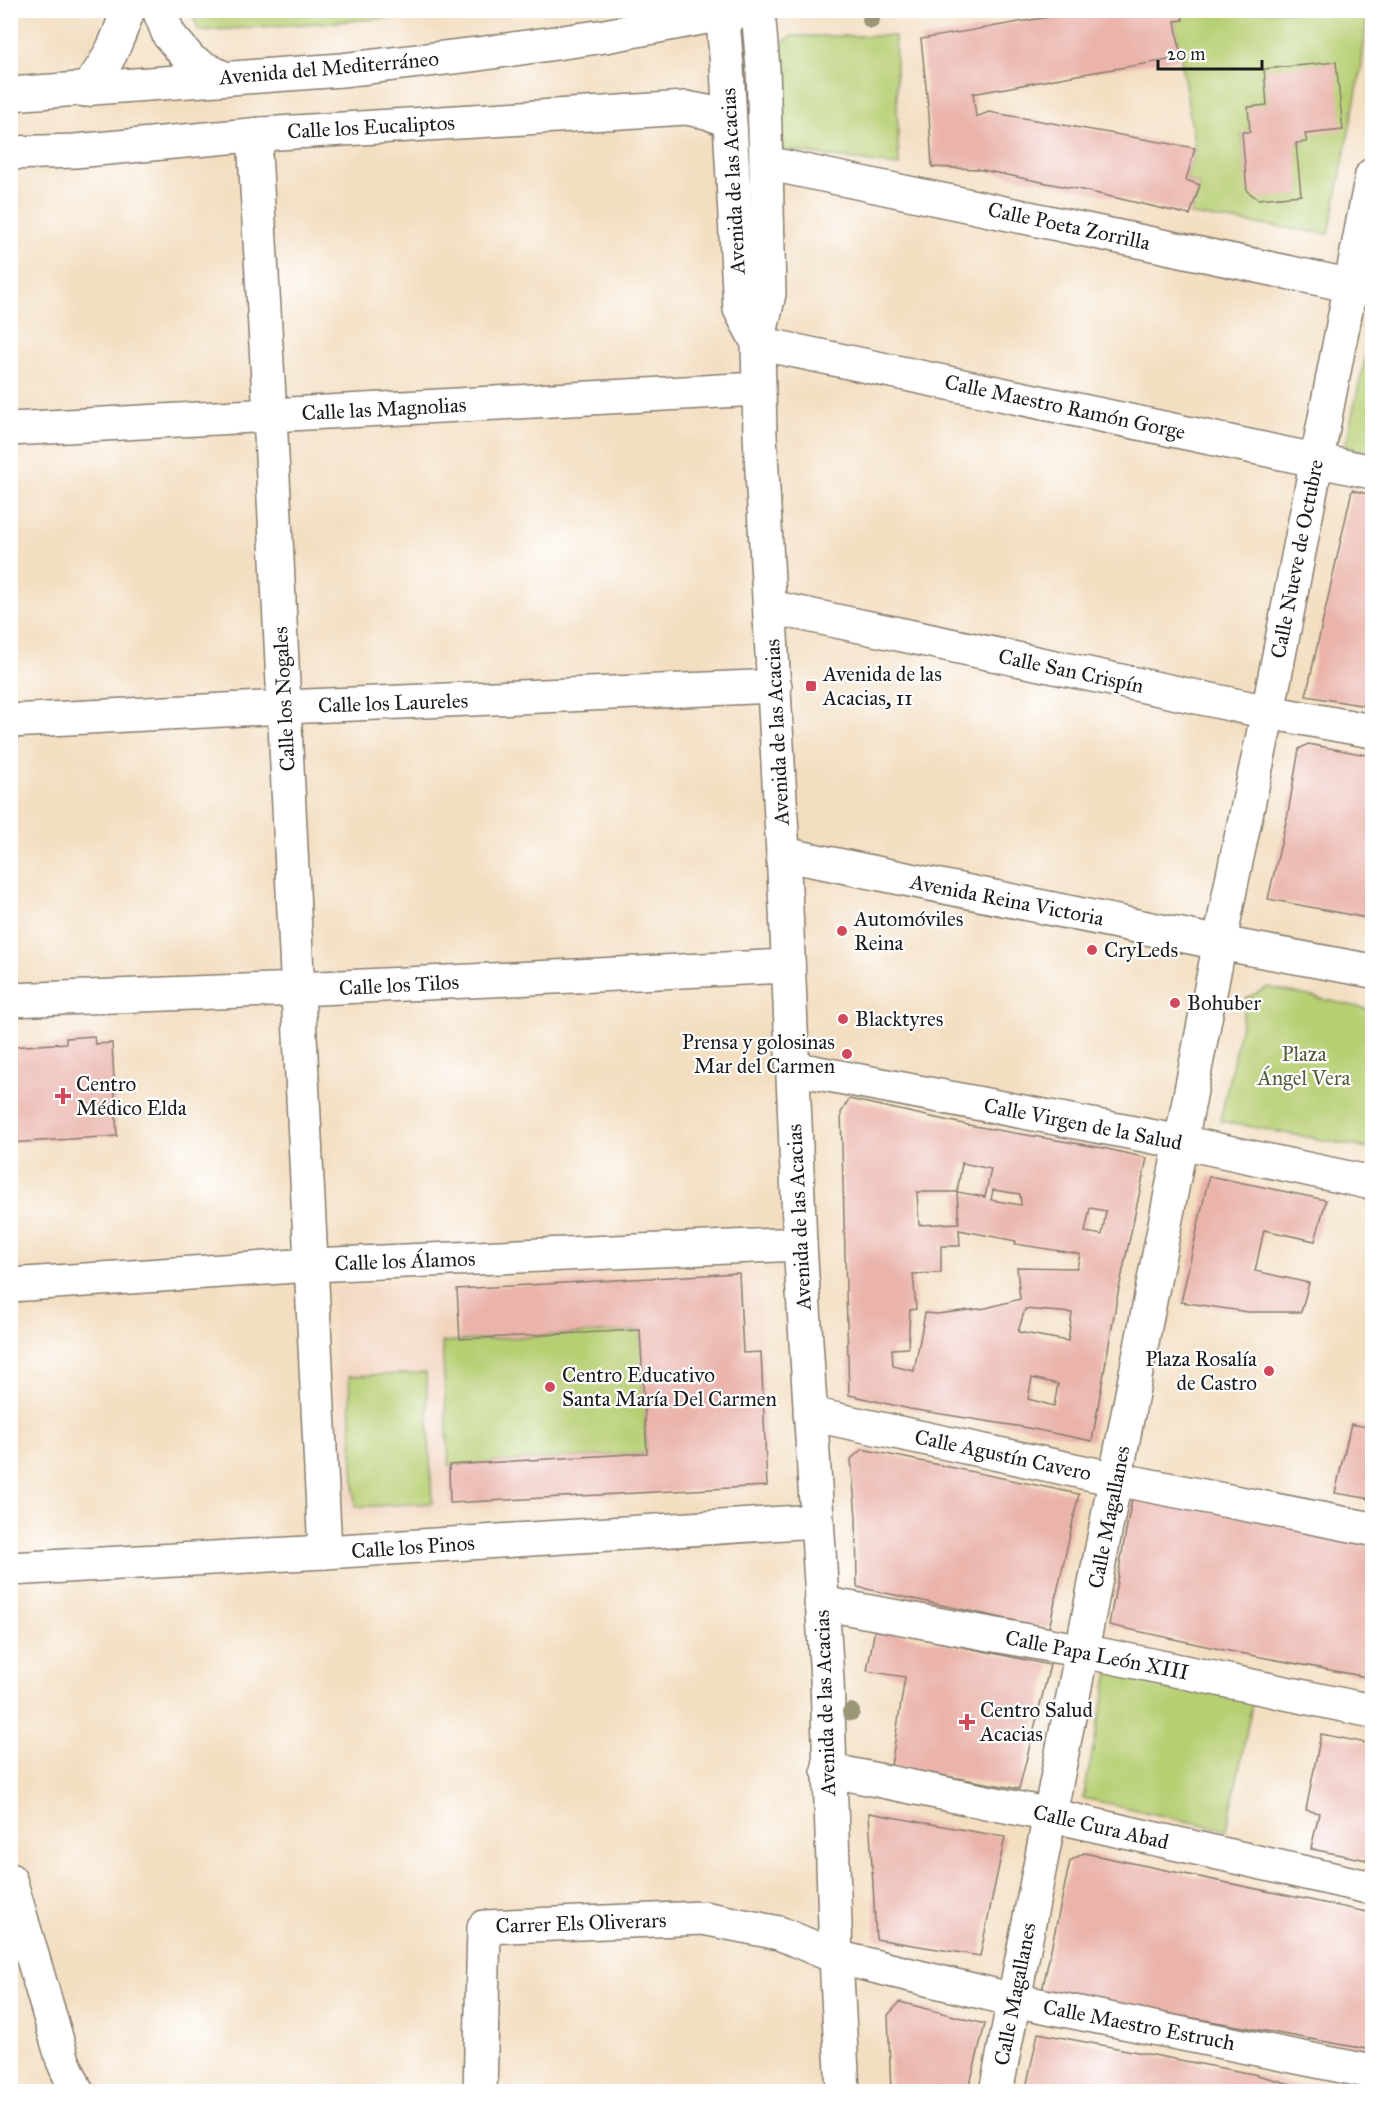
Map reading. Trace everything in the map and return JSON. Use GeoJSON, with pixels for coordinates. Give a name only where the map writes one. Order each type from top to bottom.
{"type":"FeatureCollection","features":[{"type":"Feature","properties":{"kind":"street"},"geometry":{"type":"LineString","coordinates":[[86,90],[102,71],[117,42],[128,10]]}},
{"type":"Feature","properties":{"kind":"street"},"geometry":{"type":"LineString","coordinates":[[159,10],[169,35],[192,62],[223,78]]}},
{"type":"Feature","properties":{"kind":"street","name":"Avenida de las Acacias"},"geometry":{"type":"LineString","coordinates":[[758,10],[766,163],[769,294],[758,343],[758,389],[775,686],[800,1244],[827,1680],[828,1770],[843,2091]]}},
{"type":"Feature","properties":{"kind":"street","name":"Avenida del Mediterráneo"},"geometry":{"type":"LineString","coordinates":[[10,94],[354,69],[490,53],[647,29],[731,12]]}},
{"type":"Feature","properties":{"kind":"street","name":"Avenida de las Acacias"},"geometry":{"type":"LineString","coordinates":[[731,12],[729,121],[740,309],[758,343]]}},
{"type":"Feature","properties":{"kind":"street","name":"Calle los Eucaliptos"},"geometry":{"type":"LineString","coordinates":[[10,153],[75,151],[262,134],[686,108],[707,112],[729,121]]}},
{"type":"Feature","properties":{"kind":"street","name":"Calle los Nogales"},"geometry":{"type":"LineString","coordinates":[[262,134],[255,153],[270,415],[325,1552]]}},
{"type":"Feature","properties":{"kind":"street","name":"Calle Poeta Zorrilla"},"geometry":{"type":"LineString","coordinates":[[766,163],[1362,287]]}},
{"type":"Feature","properties":{"kind":"street","name":"Calle Nueve de Octubre"},"geometry":{"type":"LineString","coordinates":[[1220,943],[1268,712],[1316,460],[1362,287],[1372,175]]}},
{"type":"Feature","properties":{"kind":"street","name":"Calle Maestro Ramón Gorge"},"geometry":{"type":"LineString","coordinates":[[758,343],[1372,472]]}},
{"type":"Feature","properties":{"kind":"street","name":"Calle las Magnolias"},"geometry":{"type":"LineString","coordinates":[[10,429],[758,389]]}},
{"type":"Feature","properties":{"kind":"street","name":"Calle San Crispín"},"geometry":{"type":"LineString","coordinates":[[770,608],[1268,712],[1372,731]]}},
{"type":"Feature","properties":{"kind":"street","name":"Calle los Laureles"},"geometry":{"type":"LineString","coordinates":[[10,721],[775,686]]}},
{"type":"Feature","properties":{"kind":"street","name":"Avenida Reina Victoria"},"geometry":{"type":"LineString","coordinates":[[783,854],[1220,943],[1372,971]]}},
{"type":"Feature","properties":{"kind":"street","name":"Calle Magallanes"},"geometry":{"type":"LineString","coordinates":[[996,2091],[1220,943]]}},
{"type":"Feature","properties":{"kind":"street","name":"Calle los Tilos"},"geometry":{"type":"LineString","coordinates":[[10,1000],[788,966]]}},
{"type":"Feature","properties":{"kind":"street","name":"Calle Virgen de la Salud"},"geometry":{"type":"LineString","coordinates":[[792,1068],[1181,1142],[1372,1183]]}},
{"type":"Feature","properties":{"kind":"street","name":"Calle los Álamos"},"geometry":{"type":"LineString","coordinates":[[10,1285],[311,1265],[800,1244]]}},
{"type":"Feature","properties":{"kind":"street","name":"Calle Agustín Cavero"},"geometry":{"type":"LineString","coordinates":[[810,1414],[1116,1479],[1372,1529]]}},
{"type":"Feature","properties":{"kind":"street","name":"Calle los Pinos"},"geometry":{"type":"LineString","coordinates":[[10,1569],[816,1521]]}},
{"type":"Feature","properties":{"kind":"street","name":"Calle Papa León XIII"},"geometry":{"type":"LineString","coordinates":[[821,1603],[1083,1651],[1372,1711]]}},
{"type":"Feature","properties":{"kind":"street","name":"Calle Cura Abad"},"geometry":{"type":"LineString","coordinates":[[828,1770],[1050,1815],[1372,1888]]}},
{"type":"Feature","properties":{"kind":"street"},"geometry":{"type":"LineString","coordinates":[[10,1880],[63,2061],[77,2091]]}},
{"type":"Feature","properties":{"kind":"street","name":"Carrer Els Oliverars"},"geometry":{"type":"LineString","coordinates":[[480,2091],[484,1928],[703,1918],[779,1933],[836,1957]]}},
{"type":"Feature","properties":{"kind":"street","name":"Calle Maestro Estruch"},"geometry":{"type":"LineString","coordinates":[[836,1957],[1014,2000],[1372,2072]]}},
{"type":"Feature","properties":{"kind":"shaded area","name":"Centro Educativo Santa María Del Carmen"},"geometry":{"type":"Polygon","coordinates":[[[760,1267],[767,1486],[342,1518],[332,1288],[760,1267]]]}},
{"type":"Feature","properties":{"kind":"green space"},"geometry":{"type":"Polygon","coordinates":[[[191,11],[498,11],[199,31],[191,11]]]}},
{"type":"Feature","properties":{"kind":"green space"},"geometry":{"type":"Polygon","coordinates":[[[1181,11],[1367,11],[1362,65],[1329,234],[1190,215],[1200,185],[1186,180],[1195,148],[1175,21],[1183,19],[1181,11]],[[1267,105],[1250,132],[1242,133],[1248,191],[1296,143],[1306,142],[1305,134],[1267,105]]]}},
{"type":"Feature","properties":{"kind":"green space"},"geometry":{"type":"Polygon","coordinates":[[[792,36],[895,36],[899,166],[777,149],[778,46],[792,36]]]}},
{"type":"Feature","properties":{"kind":"green space"},"geometry":{"type":"Polygon","coordinates":[[[1372,326],[1372,453],[1345,447],[1372,326]]]}},
{"type":"Feature","properties":{"kind":"green space","name":"Plaza Ángel Vera"},"geometry":{"type":"Polygon","coordinates":[[[1268,987],[1372,1010],[1372,1149],[1220,1121],[1247,998],[1268,987]]]}},
{"type":"Feature","properties":{"kind":"green space"},"geometry":{"type":"Polygon","coordinates":[[[640,1330],[647,1453],[449,1465],[442,1342],[640,1330]]]}},
{"type":"Feature","properties":{"kind":"green space"},"geometry":{"type":"Polygon","coordinates":[[[426,1373],[432,1503],[355,1507],[349,1376],[426,1373]]]}},
{"type":"Feature","properties":{"kind":"green space"},"geometry":{"type":"Polygon","coordinates":[[[1110,1668],[1253,1699],[1227,1830],[1083,1798],[1110,1668]]]}},
{"type":"Feature","properties":{"kind":"building"},"geometry":{"type":"Polygon","coordinates":[[[1089,10],[1181,10],[1183,20],[1175,21],[1181,58],[973,93],[976,117],[989,112],[1195,148],[1186,180],[1200,185],[1190,215],[977,169],[932,167],[921,39],[1089,10]]]}},
{"type":"Feature","properties":{"kind":"building"},"geometry":{"type":"Polygon","coordinates":[[[1336,62],[1343,130],[1305,134],[1307,142],[1296,143],[1301,195],[1258,199],[1247,191],[1242,132],[1250,132],[1248,107],[1267,105],[1264,69],[1336,62]]]}},
{"type":"Feature","properties":{"kind":"building"},"geometry":{"type":"Polygon","coordinates":[[[1352,490],[1372,495],[1372,707],[1306,696],[1352,490]]]}},
{"type":"Feature","properties":{"kind":"building"},"geometry":{"type":"Polygon","coordinates":[[[1308,744],[1372,756],[1372,919],[1268,899],[1288,813],[1299,749],[1308,744]]]}},
{"type":"Feature","properties":{"kind":"building","name":"Centro Médico Elda"},"geometry":{"type":"Polygon","coordinates":[[[94,1036],[95,1044],[112,1043],[117,1136],[10,1143],[12,1047],[66,1043],[66,1038],[94,1036]]]}},
{"type":"Feature","properties":{"kind":"building"},"geometry":{"type":"Polygon","coordinates":[[[849,1099],[968,1125],[1103,1148],[1147,1158],[1117,1298],[1092,1441],[1023,1427],[910,1409],[849,1395],[841,1113],[849,1099]],[[962,1163],[957,1192],[985,1197],[991,1169],[962,1163]],[[993,1190],[991,1200],[1021,1205],[1020,1194],[993,1190]],[[917,1192],[919,1225],[959,1223],[957,1192],[917,1192]],[[1090,1208],[1085,1232],[1102,1235],[1106,1211],[1090,1208]],[[959,1230],[960,1246],[941,1246],[941,1273],[913,1274],[916,1309],[910,1310],[908,1348],[892,1349],[893,1366],[914,1371],[925,1313],[937,1314],[986,1308],[1020,1299],[1017,1267],[1077,1268],[1080,1254],[1015,1244],[1016,1241],[959,1230]],[[1025,1309],[1018,1332],[1068,1341],[1072,1313],[1025,1309]],[[1032,1378],[1028,1399],[1054,1406],[1058,1384],[1032,1378]]]}},
{"type":"Feature","properties":{"kind":"building"},"geometry":{"type":"Polygon","coordinates":[[[1209,1176],[1326,1200],[1315,1241],[1264,1230],[1255,1271],[1309,1283],[1301,1312],[1248,1312],[1181,1302],[1209,1176]]]}},
{"type":"Feature","properties":{"kind":"building"},"geometry":{"type":"Polygon","coordinates":[[[739,1273],[743,1353],[761,1352],[767,1486],[450,1503],[449,1465],[647,1453],[640,1330],[460,1339],[457,1289],[739,1273]]]}},
{"type":"Feature","properties":{"kind":"building"},"geometry":{"type":"Polygon","coordinates":[[[1351,1424],[1372,1428],[1372,1499],[1335,1493],[1351,1424]]]}},
{"type":"Feature","properties":{"kind":"building"},"geometry":{"type":"Polygon","coordinates":[[[862,1449],[1079,1494],[1049,1628],[857,1587],[856,1517],[851,1459],[862,1449]]]}},
{"type":"Feature","properties":{"kind":"building"},"geometry":{"type":"Polygon","coordinates":[[[1132,1498],[1372,1539],[1372,1678],[1109,1625],[1132,1498]]]}},
{"type":"Feature","properties":{"kind":"building","name":"Centro Salud Acacias"},"geometry":{"type":"Polygon","coordinates":[[[875,1629],[1050,1665],[1019,1789],[891,1766],[905,1677],[867,1671],[875,1629]]]}},
{"type":"Feature","properties":{"kind":"building"},"geometry":{"type":"Polygon","coordinates":[[[1321,1734],[1372,1744],[1372,1861],[1311,1849],[1319,1813],[1306,1810],[1321,1734]]]}},
{"type":"Feature","properties":{"kind":"building"},"geometry":{"type":"Polygon","coordinates":[[[869,1813],[1005,1837],[980,1956],[876,1939],[869,1813]]]}},
{"type":"Feature","properties":{"kind":"building"},"geometry":{"type":"Polygon","coordinates":[[[1084,1853],[1372,1913],[1372,2050],[1042,1991],[1070,1861],[1084,1853]]]}},
{"type":"Feature","properties":{"kind":"building"},"geometry":{"type":"Polygon","coordinates":[[[900,2002],[985,2024],[968,2092],[891,2092],[888,2015],[900,2002]]]}},
{"type":"Feature","properties":{"kind":"building"},"geometry":{"type":"Polygon","coordinates":[[[1038,2033],[1253,2074],[1321,2092],[1025,2092],[1038,2033]]]}},
{"type":"Feature","properties":{"kind":"place","name":"Avenida de las Acacias, 11"},"geometry":{"type":"Point","coordinates":[811,686]}},
{"type":"Feature","properties":{"kind":"place","name":"Automóviles Reina"},"geometry":{"type":"Point","coordinates":[842,931]}},
{"type":"Feature","properties":{"kind":"place","name":"CryLeds"},"geometry":{"type":"Point","coordinates":[1092,950]}},
{"type":"Feature","properties":{"kind":"place","name":"Bohuber"},"geometry":{"type":"Point","coordinates":[1175,1003]}},
{"type":"Feature","properties":{"kind":"place","name":"Blacktyres"},"geometry":{"type":"Point","coordinates":[843,1019]}},
{"type":"Feature","properties":{"kind":"place","name":"Prensa y golosinas Mar del Carmen"},"geometry":{"type":"Point","coordinates":[847,1054]}},
{"type":"Feature","properties":{"kind":"place","name":"Centro Médico Elda"},"geometry":{"type":"Point","coordinates":[63,1096]}},
{"type":"Feature","properties":{"kind":"place","name":"Plaza Rosalía de Castro"},"geometry":{"type":"Point","coordinates":[1269,1371]}},
{"type":"Feature","properties":{"kind":"place","name":"Centro Educativo Santa María Del Carmen"},"geometry":{"type":"Point","coordinates":[550,1387]}},
{"type":"Feature","properties":{"kind":"place","name":"Centro Salud Acacias"},"geometry":{"type":"Point","coordinates":[967,1722]}}]}
